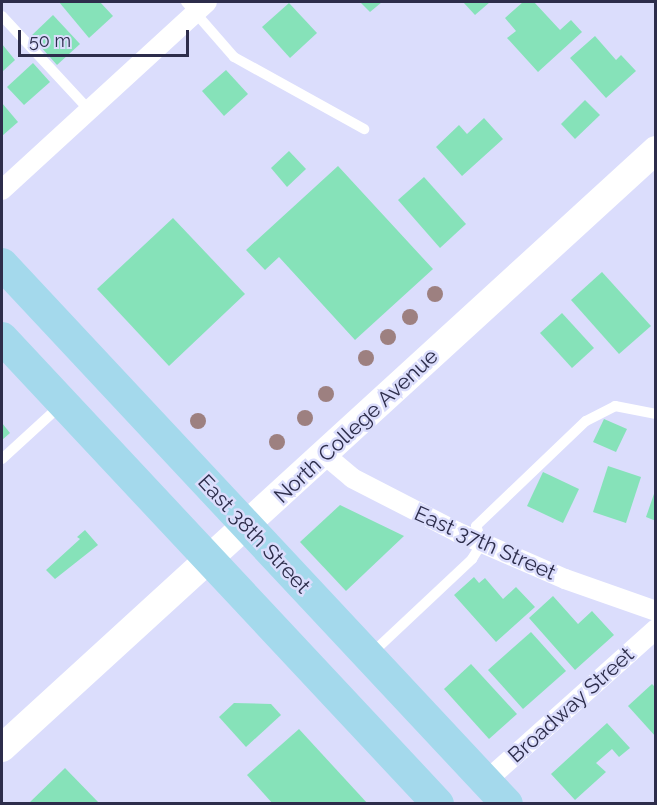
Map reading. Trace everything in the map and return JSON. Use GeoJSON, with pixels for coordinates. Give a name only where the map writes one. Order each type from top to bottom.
{"type":"FeatureCollection","features":[{"type":"Feature","properties":{"kind":"main road","name":"North College Avenue"},"geometry":{"type":"LineString","coordinates":[[2,748],[656,150]]}},
{"type":"Feature","properties":{"kind":"main road","name":"East 38th Street"},"geometry":{"type":"LineString","coordinates":[[2,264],[507,804]]}},
{"type":"Feature","properties":{"kind":"main road"},"geometry":{"type":"LineString","coordinates":[[2,338],[438,804]]}},
{"type":"Feature","properties":{"kind":"street"},"geometry":{"type":"LineString","coordinates":[[2,190],[196,5]]}},
{"type":"Feature","properties":{"kind":"street","name":"East 37th Street"},"geometry":{"type":"LineString","coordinates":[[325,455],[352,477],[390,500],[482,543],[656,611]]}},
{"type":"Feature","properties":{"kind":"street","name":"Broadway Street"},"geometry":{"type":"LineString","coordinates":[[486,781],[656,629]]}},
{"type":"Feature","properties":{"kind":"lane"},"geometry":{"type":"LineString","coordinates":[[196,5],[234,57],[253,70],[364,129]]}},
{"type":"Feature","properties":{"kind":"lane"},"geometry":{"type":"LineString","coordinates":[[2,16],[88,110]]}},
{"type":"Feature","properties":{"kind":"lane"},"geometry":{"type":"LineString","coordinates":[[2,459],[63,404]]}},
{"type":"Feature","properties":{"kind":"lane"},"geometry":{"type":"LineString","coordinates":[[368,656],[472,559],[482,543],[476,526],[586,421],[615,406],[656,414]]}},
{"type":"Feature","properties":{"kind":"building"},"geometry":{"type":"Polygon","coordinates":[[[59,2],[100,2],[113,16],[89,38],[59,2]]]}},
{"type":"Feature","properties":{"kind":"building"},"geometry":{"type":"Polygon","coordinates":[[[360,2],[382,2],[370,12],[360,2]]]}},
{"type":"Feature","properties":{"kind":"building"},"geometry":{"type":"Polygon","coordinates":[[[463,2],[490,2],[475,15],[463,2]]]}},
{"type":"Feature","properties":{"kind":"building"},"geometry":{"type":"Polygon","coordinates":[[[523,2],[534,2],[560,30],[571,20],[582,32],[538,72],[507,38],[516,31],[505,18],[523,2]]]}},
{"type":"Feature","properties":{"kind":"building"},"geometry":{"type":"Polygon","coordinates":[[[289,3],[317,33],[290,58],[262,27],[289,3]]]}},
{"type":"Feature","properties":{"kind":"building"},"geometry":{"type":"Polygon","coordinates":[[[53,15],[80,44],[57,65],[31,36],[53,15]]]}},
{"type":"Feature","properties":{"kind":"building"},"geometry":{"type":"Polygon","coordinates":[[[595,36],[616,60],[621,55],[636,71],[606,98],[570,58],[595,36]]]}},
{"type":"Feature","properties":{"kind":"building"},"geometry":{"type":"Polygon","coordinates":[[[2,44],[15,60],[2,72],[2,44]]]}},
{"type":"Feature","properties":{"kind":"building"},"geometry":{"type":"Polygon","coordinates":[[[33,63],[50,82],[24,105],[7,87],[33,63]]]}},
{"type":"Feature","properties":{"kind":"building"},"geometry":{"type":"Polygon","coordinates":[[[226,70],[248,94],[224,116],[202,91],[226,70]]]}},
{"type":"Feature","properties":{"kind":"building"},"geometry":{"type":"Polygon","coordinates":[[[585,100],[600,115],[575,139],[561,124],[585,100]]]}},
{"type":"Feature","properties":{"kind":"building"},"geometry":{"type":"Polygon","coordinates":[[[2,103],[18,122],[2,136],[2,103]]]}},
{"type":"Feature","properties":{"kind":"building"},"geometry":{"type":"Polygon","coordinates":[[[484,118],[503,139],[462,176],[436,147],[459,125],[467,134],[484,118]]]}},
{"type":"Feature","properties":{"kind":"building"},"geometry":{"type":"Polygon","coordinates":[[[289,151],[306,169],[287,187],[271,168],[289,151]]]}},
{"type":"Feature","properties":{"kind":"building"},"geometry":{"type":"Polygon","coordinates":[[[338,166],[433,269],[355,340],[279,257],[265,270],[246,250],[338,166]]]}},
{"type":"Feature","properties":{"kind":"building"},"geometry":{"type":"Polygon","coordinates":[[[424,177],[466,224],[440,248],[398,200],[424,177]]]}},
{"type":"Feature","properties":{"kind":"building"},"geometry":{"type":"Polygon","coordinates":[[[173,218],[245,294],[169,366],[97,289],[173,218]]]}},
{"type":"Feature","properties":{"kind":"building"},"geometry":{"type":"Polygon","coordinates":[[[602,272],[651,326],[619,354],[571,300],[602,272]]]}},
{"type":"Feature","properties":{"kind":"building"},"geometry":{"type":"Polygon","coordinates":[[[562,313],[594,348],[572,368],[540,333],[562,313]]]}},
{"type":"Feature","properties":{"kind":"building"},"geometry":{"type":"Polygon","coordinates":[[[604,419],[627,429],[616,452],[593,442],[604,419]]]}},
{"type":"Feature","properties":{"kind":"building"},"geometry":{"type":"Polygon","coordinates":[[[2,423],[10,433],[2,440],[2,423]]]}},
{"type":"Feature","properties":{"kind":"building"},"geometry":{"type":"Polygon","coordinates":[[[608,466],[641,477],[626,523],[593,512],[608,466]]]}},
{"type":"Feature","properties":{"kind":"building"},"geometry":{"type":"Polygon","coordinates":[[[543,472],[579,489],[563,523],[527,506],[543,472]]]}},
{"type":"Feature","properties":{"kind":"building"},"geometry":{"type":"Polygon","coordinates":[[[656,492],[656,521],[646,517],[656,492]]]}},
{"type":"Feature","properties":{"kind":"building"},"geometry":{"type":"Polygon","coordinates":[[[340,505],[404,536],[346,591],[300,542],[340,505]]]}},
{"type":"Feature","properties":{"kind":"building"},"geometry":{"type":"Polygon","coordinates":[[[85,530],[98,545],[55,579],[46,570],[80,539],[77,537],[85,530]]]}},
{"type":"Feature","properties":{"kind":"building"},"geometry":{"type":"Polygon","coordinates":[[[474,577],[479,583],[485,578],[503,599],[516,587],[535,607],[496,642],[454,595],[474,577]]]}},
{"type":"Feature","properties":{"kind":"building"},"geometry":{"type":"Polygon","coordinates":[[[553,596],[578,624],[592,611],[614,635],[575,670],[529,618],[553,596]]]}},
{"type":"Feature","properties":{"kind":"building"},"geometry":{"type":"Polygon","coordinates":[[[531,632],[566,671],[523,709],[488,670],[531,632]]]}},
{"type":"Feature","properties":{"kind":"building"},"geometry":{"type":"Polygon","coordinates":[[[471,664],[517,714],[489,739],[444,689],[471,664]]]}},
{"type":"Feature","properties":{"kind":"building"},"geometry":{"type":"Polygon","coordinates":[[[652,684],[656,688],[656,737],[628,706],[652,684]]]}},
{"type":"Feature","properties":{"kind":"building"},"geometry":{"type":"Polygon","coordinates":[[[234,703],[271,704],[281,715],[246,747],[219,717],[234,703]]]}},
{"type":"Feature","properties":{"kind":"building"},"geometry":{"type":"Polygon","coordinates":[[[607,723],[630,748],[619,757],[612,749],[596,763],[606,772],[575,800],[551,774],[607,723]]]}},
{"type":"Feature","properties":{"kind":"building"},"geometry":{"type":"Polygon","coordinates":[[[299,729],[368,804],[273,804],[247,775],[299,729]]]}},
{"type":"Feature","properties":{"kind":"building"},"geometry":{"type":"Polygon","coordinates":[[[65,768],[100,804],[28,804],[65,768]]]}}]}
